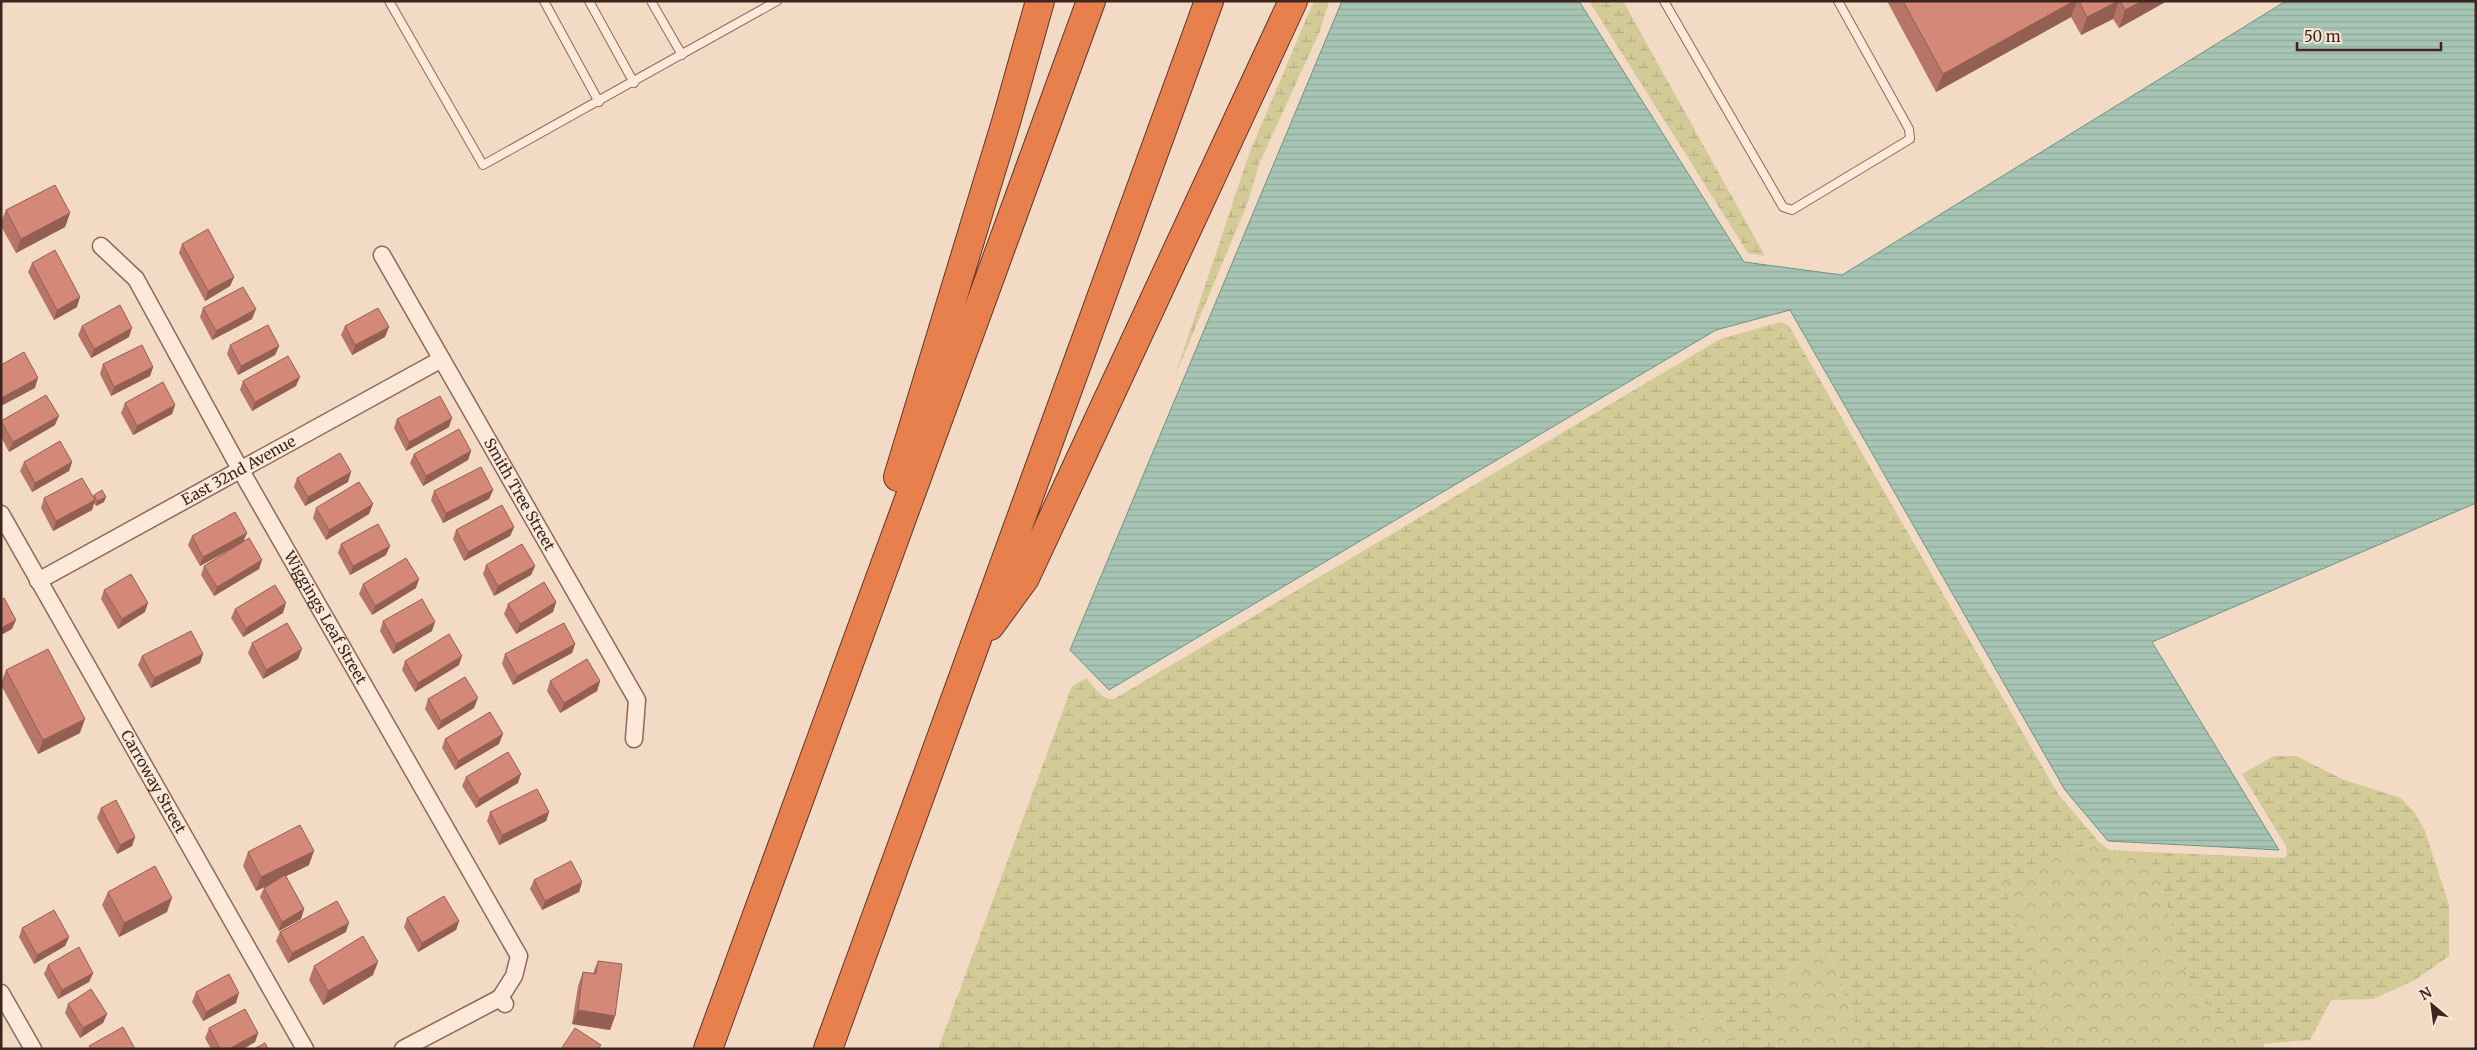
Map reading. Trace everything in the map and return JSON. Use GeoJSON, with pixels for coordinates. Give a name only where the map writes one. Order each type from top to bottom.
{"type":"FeatureCollection","features":[{"type":"Feature","properties":{"kind":"highway"},"geometry":{"type":"LineString","coordinates":[[822,733],[1006,122],[1040,1]]}},
{"type":"Feature","properties":{"kind":"highway"},"geometry":{"type":"LineString","coordinates":[[708,1049],[1091,1]]}},
{"type":"Feature","properties":{"kind":"highway"},"geometry":{"type":"LineString","coordinates":[[828,1049],[1208,1]]}},
{"type":"Feature","properties":{"kind":"highway"},"geometry":{"type":"LineString","coordinates":[[972,651],[1025,578],[1293,1]]}},
{"type":"Feature","properties":{"kind":"street","name":"Wiggings Leaf Street"},"geometry":{"type":"LineString","coordinates":[[101,246],[136,279],[240,468],[518,956],[514,976],[503,1001],[403,1049]]}},
{"type":"Feature","properties":{"kind":"street","name":"Smith Tree Street"},"geometry":{"type":"LineString","coordinates":[[382,255],[440,360],[636,700],[634,739]]}},
{"type":"Feature","properties":{"kind":"street","name":"East 32nd Avenue"},"geometry":{"type":"LineString","coordinates":[[38,581],[240,468],[440,360]]}},
{"type":"Feature","properties":{"kind":"street","name":"Carroway Street"},"geometry":{"type":"LineString","coordinates":[[1,514],[305,1049]]}},
{"type":"Feature","properties":{"kind":"street"},"geometry":{"type":"LineString","coordinates":[[1,993],[33,1049]]}},
{"type":"Feature","properties":{"kind":"lane"},"geometry":{"type":"LineString","coordinates":[[389,1],[484,165],[634,83],[777,1]]}},
{"type":"Feature","properties":{"kind":"lane"},"geometry":{"type":"LineString","coordinates":[[544,1],[599,102]]}},
{"type":"Feature","properties":{"kind":"lane"},"geometry":{"type":"LineString","coordinates":[[589,1],[634,83]]}},
{"type":"Feature","properties":{"kind":"lane"},"geometry":{"type":"LineString","coordinates":[[651,1],[682,56]]}},
{"type":"Feature","properties":{"kind":"lane"},"geometry":{"type":"LineString","coordinates":[[1664,1],[1783,207],[1792,210],[1910,139],[1909,129],[1838,1]]}},
{"type":"Feature","properties":{"kind":"green space"},"geometry":{"type":"Polygon","coordinates":[[[1314,1],[1329,1],[1320,31],[1259,164],[1248,202],[1175,376],[1249,154],[1314,1]]]}},
{"type":"Feature","properties":{"kind":"green space"},"geometry":{"type":"Polygon","coordinates":[[[1589,1],[1623,1],[1765,256],[1748,253],[1589,1]]]}},
{"type":"Feature","properties":{"kind":"green space"},"geometry":{"type":"Polygon","coordinates":[[[1781,322],[1789,326],[2058,794],[2099,842],[2078,848],[2023,873],[1992,882],[2005,889],[2030,958],[2044,1034],[2043,1049],[1864,1049],[1825,939],[1770,987],[1777,1049],[1740,1049],[1722,1022],[1695,1015],[1673,1022],[1678,1049],[938,1049],[1072,686],[1086,678],[1106,698],[1114,699],[1720,339],[1781,322]]]}},
{"type":"Feature","properties":{"kind":"green space"},"geometry":{"type":"Polygon","coordinates":[[[2274,756],[2296,756],[2344,780],[2401,798],[2415,813],[2425,831],[2449,905],[2449,956],[2415,980],[2373,999],[2331,1000],[2310,1040],[2251,1045],[2201,1000],[2176,954],[2166,895],[2147,852],[2284,858],[2287,854],[2286,846],[2242,774],[2274,756]]]}},
{"type":"Feature","properties":{"kind":"green space"},"geometry":{"type":"Polygon","coordinates":[[[2099,842],[2109,850],[2147,852],[2166,895],[2176,954],[2201,1000],[2251,1045],[2263,1044],[2265,1049],[2043,1049],[2044,1034],[2030,958],[1992,882],[2099,842]]]}},
{"type":"Feature","properties":{"kind":"green space"},"geometry":{"type":"Polygon","coordinates":[[[1825,939],[1864,1049],[1777,1049],[1770,987],[1825,939]]]}},
{"type":"Feature","properties":{"kind":"green space"},"geometry":{"type":"Polygon","coordinates":[[[1695,1015],[1722,1022],[1740,1049],[1678,1049],[1673,1022],[1695,1015]]]}},
{"type":"Feature","properties":{"kind":"shaded area"},"geometry":{"type":"Polygon","coordinates":[[[1342,1],[1579,1],[1744,262],[1842,275],[2286,1],[2476,1],[2476,503],[2152,642],[2279,850],[2108,841],[2065,790],[1790,310],[1716,330],[1109,690],[1070,650],[1342,1]]]}},
{"type":"Feature","properties":{"kind":"building"},"geometry":{"type":"Polygon","coordinates":[[[1903,1],[2074,1],[1943,74],[1903,1]]]}},
{"type":"Feature","properties":{"kind":"building"},"geometry":{"type":"Polygon","coordinates":[[[2079,1],[2118,1],[2087,17],[2079,1]]]}},
{"type":"Feature","properties":{"kind":"building"},"geometry":{"type":"Polygon","coordinates":[[[2120,1],[2142,1],[2125,10],[2120,1]]]}},
{"type":"Feature","properties":{"kind":"building"},"geometry":{"type":"Polygon","coordinates":[[[55,185],[70,213],[21,239],[6,210],[55,185]]]}},
{"type":"Feature","properties":{"kind":"building"},"geometry":{"type":"Polygon","coordinates":[[[208,229],[234,277],[208,291],[182,244],[208,229]]]}},
{"type":"Feature","properties":{"kind":"building"},"geometry":{"type":"Polygon","coordinates":[[[55,250],[80,297],[57,310],[32,263],[55,250]]]}},
{"type":"Feature","properties":{"kind":"building"},"geometry":{"type":"Polygon","coordinates":[[[243,287],[256,309],[216,331],[203,308],[243,287]]]}},
{"type":"Feature","properties":{"kind":"building"},"geometry":{"type":"Polygon","coordinates":[[[120,305],[132,328],[94,349],[82,326],[120,305]]]}},
{"type":"Feature","properties":{"kind":"building"},"geometry":{"type":"Polygon","coordinates":[[[378,308],[389,327],[355,345],[345,326],[378,308]]]}},
{"type":"Feature","properties":{"kind":"building"},"geometry":{"type":"Polygon","coordinates":[[[268,325],[279,346],[241,366],[230,345],[268,325]]]}},
{"type":"Feature","properties":{"kind":"building"},"geometry":{"type":"Polygon","coordinates":[[[142,345],[153,367],[114,387],[103,364],[142,345]]]}},
{"type":"Feature","properties":{"kind":"building"},"geometry":{"type":"Polygon","coordinates":[[[24,352],[38,378],[1,398],[1,365],[24,352]]]}},
{"type":"Feature","properties":{"kind":"building"},"geometry":{"type":"Polygon","coordinates":[[[288,356],[300,377],[255,402],[243,381],[288,356]]]}},
{"type":"Feature","properties":{"kind":"building"},"geometry":{"type":"Polygon","coordinates":[[[163,382],[175,405],[137,426],[125,403],[163,382]]]}},
{"type":"Feature","properties":{"kind":"building"},"geometry":{"type":"Polygon","coordinates":[[[46,395],[59,416],[13,442],[1,421],[46,395]]]}},
{"type":"Feature","properties":{"kind":"building"},"geometry":{"type":"Polygon","coordinates":[[[440,396],[452,418],[409,442],[397,419],[440,396]]]}},
{"type":"Feature","properties":{"kind":"building"},"geometry":{"type":"Polygon","coordinates":[[[459,429],[471,451],[426,476],[414,454],[459,429]]]}},
{"type":"Feature","properties":{"kind":"building"},"geometry":{"type":"Polygon","coordinates":[[[60,441],[72,462],[35,483],[24,462],[60,441]]]}},
{"type":"Feature","properties":{"kind":"building"},"geometry":{"type":"Polygon","coordinates":[[[340,453],[351,472],[308,497],[297,478],[340,453]]]}},
{"type":"Feature","properties":{"kind":"building"},"geometry":{"type":"Polygon","coordinates":[[[481,467],[493,490],[446,513],[434,491],[481,467]]]}},
{"type":"Feature","properties":{"kind":"building"},"geometry":{"type":"Polygon","coordinates":[[[82,478],[95,500],[56,521],[44,498],[82,478]]]}},
{"type":"Feature","properties":{"kind":"building"},"geometry":{"type":"Polygon","coordinates":[[[359,482],[373,504],[329,530],[316,508],[359,482]]]}},
{"type":"Feature","properties":{"kind":"building"},"geometry":{"type":"Polygon","coordinates":[[[102,490],[106,497],[97,501],[94,495],[102,490]]]}},
{"type":"Feature","properties":{"kind":"building"},"geometry":{"type":"Polygon","coordinates":[[[502,505],[514,527],[468,552],[456,530],[502,505]]]}},
{"type":"Feature","properties":{"kind":"building"},"geometry":{"type":"Polygon","coordinates":[[[235,512],[247,533],[203,557],[192,536],[235,512]]]}},
{"type":"Feature","properties":{"kind":"building"},"geometry":{"type":"Polygon","coordinates":[[[378,524],[390,546],[353,566],[341,544],[378,524]]]}},
{"type":"Feature","properties":{"kind":"building"},"geometry":{"type":"Polygon","coordinates":[[[249,538],[262,560],[217,587],[204,566],[249,538]]]}},
{"type":"Feature","properties":{"kind":"building"},"geometry":{"type":"Polygon","coordinates":[[[522,544],[535,566],[498,586],[486,565],[522,544]]]}},
{"type":"Feature","properties":{"kind":"building"},"geometry":{"type":"Polygon","coordinates":[[[406,558],[419,579],[375,606],[363,584],[406,558]]]}},
{"type":"Feature","properties":{"kind":"building"},"geometry":{"type":"Polygon","coordinates":[[[131,574],[148,603],[122,619],[104,590],[131,574]]]}},
{"type":"Feature","properties":{"kind":"building"},"geometry":{"type":"Polygon","coordinates":[[[544,582],[556,602],[520,624],[508,604],[544,582]]]}},
{"type":"Feature","properties":{"kind":"building"},"geometry":{"type":"Polygon","coordinates":[[[275,585],[286,603],[246,628],[235,609],[275,585]]]}},
{"type":"Feature","properties":{"kind":"building"},"geometry":{"type":"Polygon","coordinates":[[[4,598],[16,620],[1,628],[1,600],[4,598]]]}},
{"type":"Feature","properties":{"kind":"building"},"geometry":{"type":"Polygon","coordinates":[[[422,599],[435,622],[396,644],[383,621],[422,599]]]}},
{"type":"Feature","properties":{"kind":"building"},"geometry":{"type":"Polygon","coordinates":[[[287,623],[302,649],[266,670],[252,643],[287,623]]]}},
{"type":"Feature","properties":{"kind":"building"},"geometry":{"type":"Polygon","coordinates":[[[564,623],[575,644],[517,676],[505,654],[564,623]]]}},
{"type":"Feature","properties":{"kind":"building"},"geometry":{"type":"Polygon","coordinates":[[[191,631],[203,654],[154,678],[142,656],[191,631]]]}},
{"type":"Feature","properties":{"kind":"building"},"geometry":{"type":"Polygon","coordinates":[[[449,634],[462,656],[418,683],[405,661],[449,634]]]}},
{"type":"Feature","properties":{"kind":"building"},"geometry":{"type":"Polygon","coordinates":[[[48,649],[85,719],[43,740],[6,670],[48,649]]]}},
{"type":"Feature","properties":{"kind":"building"},"geometry":{"type":"Polygon","coordinates":[[[587,659],[600,681],[564,703],[550,681],[587,659]]]}},
{"type":"Feature","properties":{"kind":"building"},"geometry":{"type":"Polygon","coordinates":[[[465,677],[478,698],[441,721],[428,699],[465,677]]]}},
{"type":"Feature","properties":{"kind":"building"},"geometry":{"type":"Polygon","coordinates":[[[490,712],[503,734],[458,761],[445,739],[490,712]]]}},
{"type":"Feature","properties":{"kind":"building"},"geometry":{"type":"Polygon","coordinates":[[[508,752],[521,774],[479,799],[466,777],[508,752]]]}},
{"type":"Feature","properties":{"kind":"building"},"geometry":{"type":"Polygon","coordinates":[[[537,789],[549,812],[502,835],[490,812],[537,789]]]}},
{"type":"Feature","properties":{"kind":"building"},"geometry":{"type":"Polygon","coordinates":[[[116,800],[135,837],[120,845],[101,808],[116,800]]]}},
{"type":"Feature","properties":{"kind":"building"},"geometry":{"type":"Polygon","coordinates":[[[300,825],[314,851],[261,877],[248,852],[300,825]]]}},
{"type":"Feature","properties":{"kind":"building"},"geometry":{"type":"Polygon","coordinates":[[[571,861],[582,882],[545,901],[534,880],[571,861]]]}},
{"type":"Feature","properties":{"kind":"building"},"geometry":{"type":"Polygon","coordinates":[[[155,866],[172,898],[124,923],[108,892],[155,866]]]}},
{"type":"Feature","properties":{"kind":"building"},"geometry":{"type":"Polygon","coordinates":[[[285,875],[304,909],[282,922],[264,888],[285,875]]]}},
{"type":"Feature","properties":{"kind":"building"},"geometry":{"type":"Polygon","coordinates":[[[444,896],[459,921],[422,943],[407,918],[444,896]]]}},
{"type":"Feature","properties":{"kind":"building"},"geometry":{"type":"Polygon","coordinates":[[[337,901],[349,923],[292,953],[280,932],[337,901]]]}},
{"type":"Feature","properties":{"kind":"building"},"geometry":{"type":"Polygon","coordinates":[[[54,910],[69,937],[37,955],[22,928],[54,910]]]}},
{"type":"Feature","properties":{"kind":"building"},"geometry":{"type":"Polygon","coordinates":[[[363,936],[378,962],[328,991],[314,966],[363,936]]]}},
{"type":"Feature","properties":{"kind":"building"},"geometry":{"type":"Polygon","coordinates":[[[79,947],[93,973],[62,990],[48,965],[79,947]]]}},
{"type":"Feature","properties":{"kind":"building"},"geometry":{"type":"Polygon","coordinates":[[[598,961],[622,964],[615,1016],[578,1010],[583,972],[596,974],[598,961]]]}},
{"type":"Feature","properties":{"kind":"building"},"geometry":{"type":"Polygon","coordinates":[[[229,974],[239,993],[206,1012],[196,992],[229,974]]]}},
{"type":"Feature","properties":{"kind":"building"},"geometry":{"type":"Polygon","coordinates":[[[91,989],[107,1014],[83,1028],[68,1004],[91,989]]]}},
{"type":"Feature","properties":{"kind":"building"},"geometry":{"type":"Polygon","coordinates":[[[245,1009],[258,1033],[229,1049],[220,1049],[209,1028],[245,1009]]]}},
{"type":"Feature","properties":{"kind":"building"},"geometry":{"type":"Polygon","coordinates":[[[123,1027],[135,1049],[91,1049],[89,1046],[123,1027]]]}},
{"type":"Feature","properties":{"kind":"building"},"geometry":{"type":"Polygon","coordinates":[[[575,1028],[601,1045],[598,1049],[561,1049],[575,1028]]]}},
{"type":"Feature","properties":{"kind":"building"},"geometry":{"type":"Polygon","coordinates":[[[265,1043],[268,1049],[254,1049],[265,1043]]]}}]}
